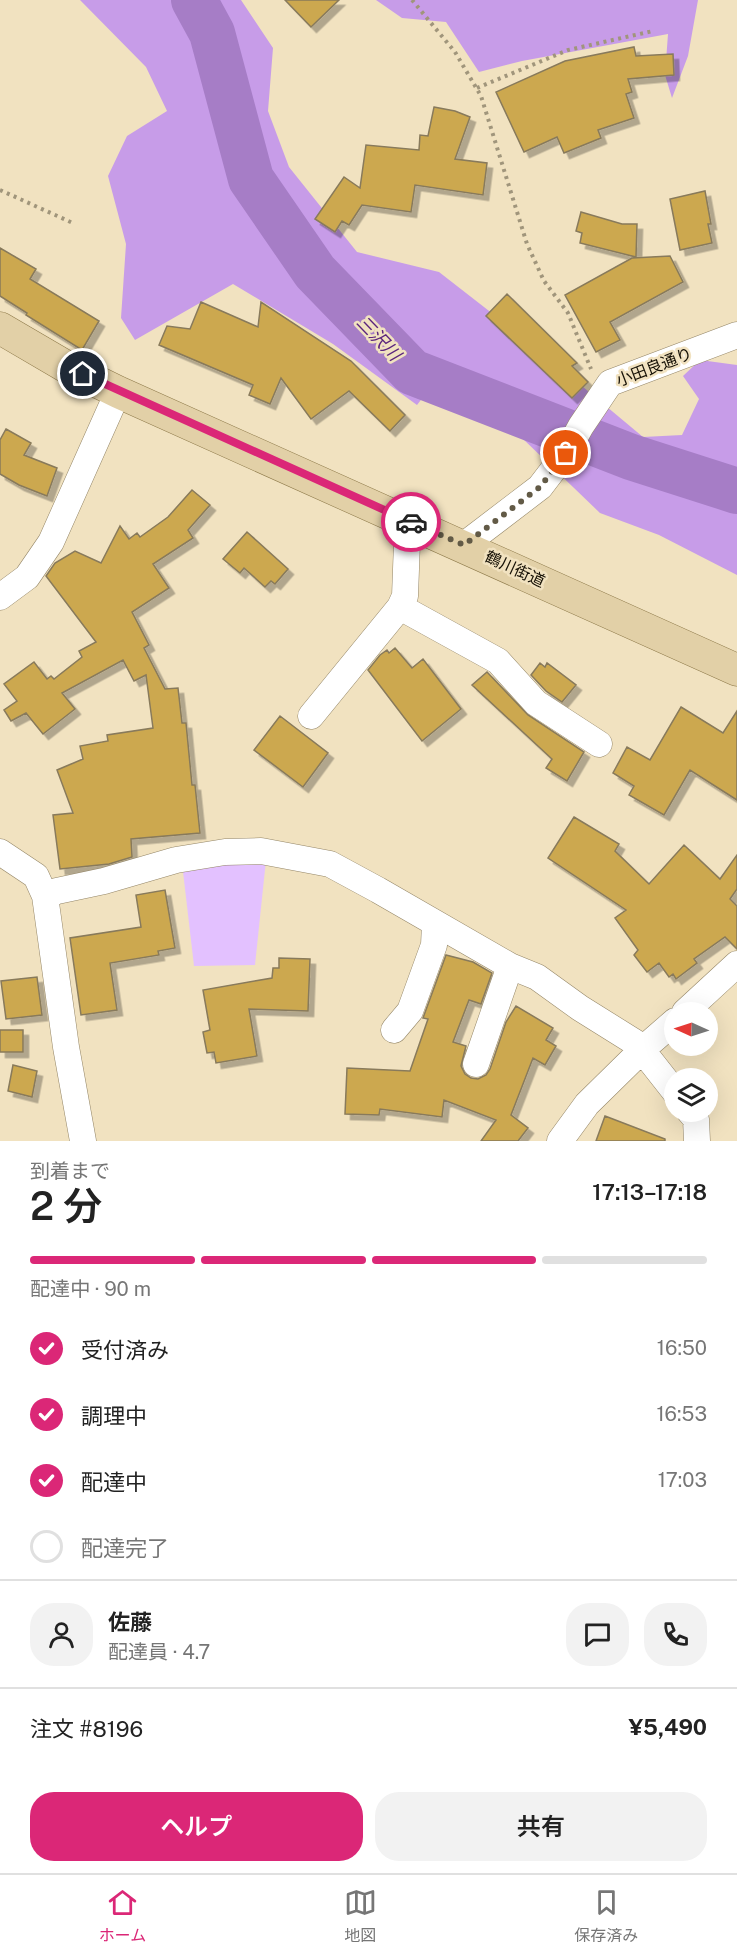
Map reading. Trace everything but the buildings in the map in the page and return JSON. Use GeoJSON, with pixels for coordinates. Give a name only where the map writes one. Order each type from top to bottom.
{"type":"FeatureCollection","features":[{"type":"Feature","properties":{"kind":"main road","name":"鶴川街道"},"geometry":{"type":"LineString","coordinates":[[0,328],[65,366],[118,392],[464,545],[737,670]]}},
{"type":"Feature","properties":{"kind":"street","name":"小田良通り"},"geometry":{"type":"LineString","coordinates":[[464,545],[540,487],[566,453],[581,426],[610,384],[737,335]]}},
{"type":"Feature","properties":{"kind":"street"},"geometry":{"type":"LineString","coordinates":[[0,597],[27,577],[51,542],[118,392]]}},
{"type":"Feature","properties":{"kind":"street"},"geometry":{"type":"LineString","coordinates":[[311,716],[400,607],[405,596],[407,542],[415,524]]}},
{"type":"Feature","properties":{"kind":"street"},"geometry":{"type":"LineString","coordinates":[[400,607],[498,661],[536,703],[599,744]]}},
{"type":"Feature","properties":{"kind":"street"},"geometry":{"type":"LineString","coordinates":[[45,896],[176,860],[225,852],[261,851],[330,864],[510,966],[537,977],[643,1049],[664,1077]]}},
{"type":"Feature","properties":{"kind":"street"},"geometry":{"type":"LineString","coordinates":[[0,852],[36,876],[45,896],[66,1047],[83,1141]]}},
{"type":"Feature","properties":{"kind":"street"},"geometry":{"type":"LineString","coordinates":[[394,1030],[410,1011],[434,945],[435,924]]}},
{"type":"Feature","properties":{"kind":"street"},"geometry":{"type":"LineString","coordinates":[[696,1002],[737,964]]}},
{"type":"Feature","properties":{"kind":"street"},"geometry":{"type":"LineString","coordinates":[[476,1064],[510,966]]}},
{"type":"Feature","properties":{"kind":"street"},"geometry":{"type":"LineString","coordinates":[[560,1141],[587,1104],[664,1031]]}},
{"type":"Feature","properties":{"kind":"street"},"geometry":{"type":"LineString","coordinates":[[696,1122],[697,1141]]}},
{"type":"Feature","properties":{"kind":"path"},"geometry":{"type":"LineString","coordinates":[[412,0],[455,52],[482,96],[527,244],[544,281],[568,313],[602,395]]}},
{"type":"Feature","properties":{"kind":"path"},"geometry":{"type":"LineString","coordinates":[[477,88],[568,50],[653,31]]}},
{"type":"Feature","properties":{"kind":"path"},"geometry":{"type":"LineString","coordinates":[[0,190],[75,224]]}},
{"type":"Feature","properties":{"kind":"shaded area"},"geometry":{"type":"Polygon","coordinates":[[[80,0],[241,0],[273,48],[268,111],[289,167],[357,252],[439,272],[534,346],[643,437],[682,435],[699,399],[683,376],[700,360],[737,365],[737,575],[659,535],[600,513],[447,366],[417,405],[333,344],[233,284],[135,340],[121,318],[126,244],[108,176],[127,136],[167,111],[146,67],[80,0]]]}},
{"type":"Feature","properties":{"kind":"shaded area"},"geometry":{"type":"Polygon","coordinates":[[[376,0],[698,0],[688,56],[672,98],[665,75],[668,34],[522,61],[479,72],[446,22],[402,18],[376,0]]]}},
{"type":"Feature","properties":{"kind":"shaded area"},"geometry":{"type":"Polygon","coordinates":[[[266,860],[255,965],[194,966],[182,863],[266,860]]]}},
{"type":"Feature","properties":{"kind":"waterway","name":"三沢川"},"geometry":{"type":"LineString","coordinates":[[194,0],[212,33],[251,179],[315,272],[412,372],[631,457],[737,491]]}},
{"type":"Feature","properties":{"kind":"way so far"},"geometry":{"type":"LineString","coordinates":[[411,522],[464,545],[540,487],[566,453]]}},
{"type":"Feature","properties":{"kind":"route"},"geometry":{"type":"LineString","coordinates":[[83,374],[411,522]]}}]}
